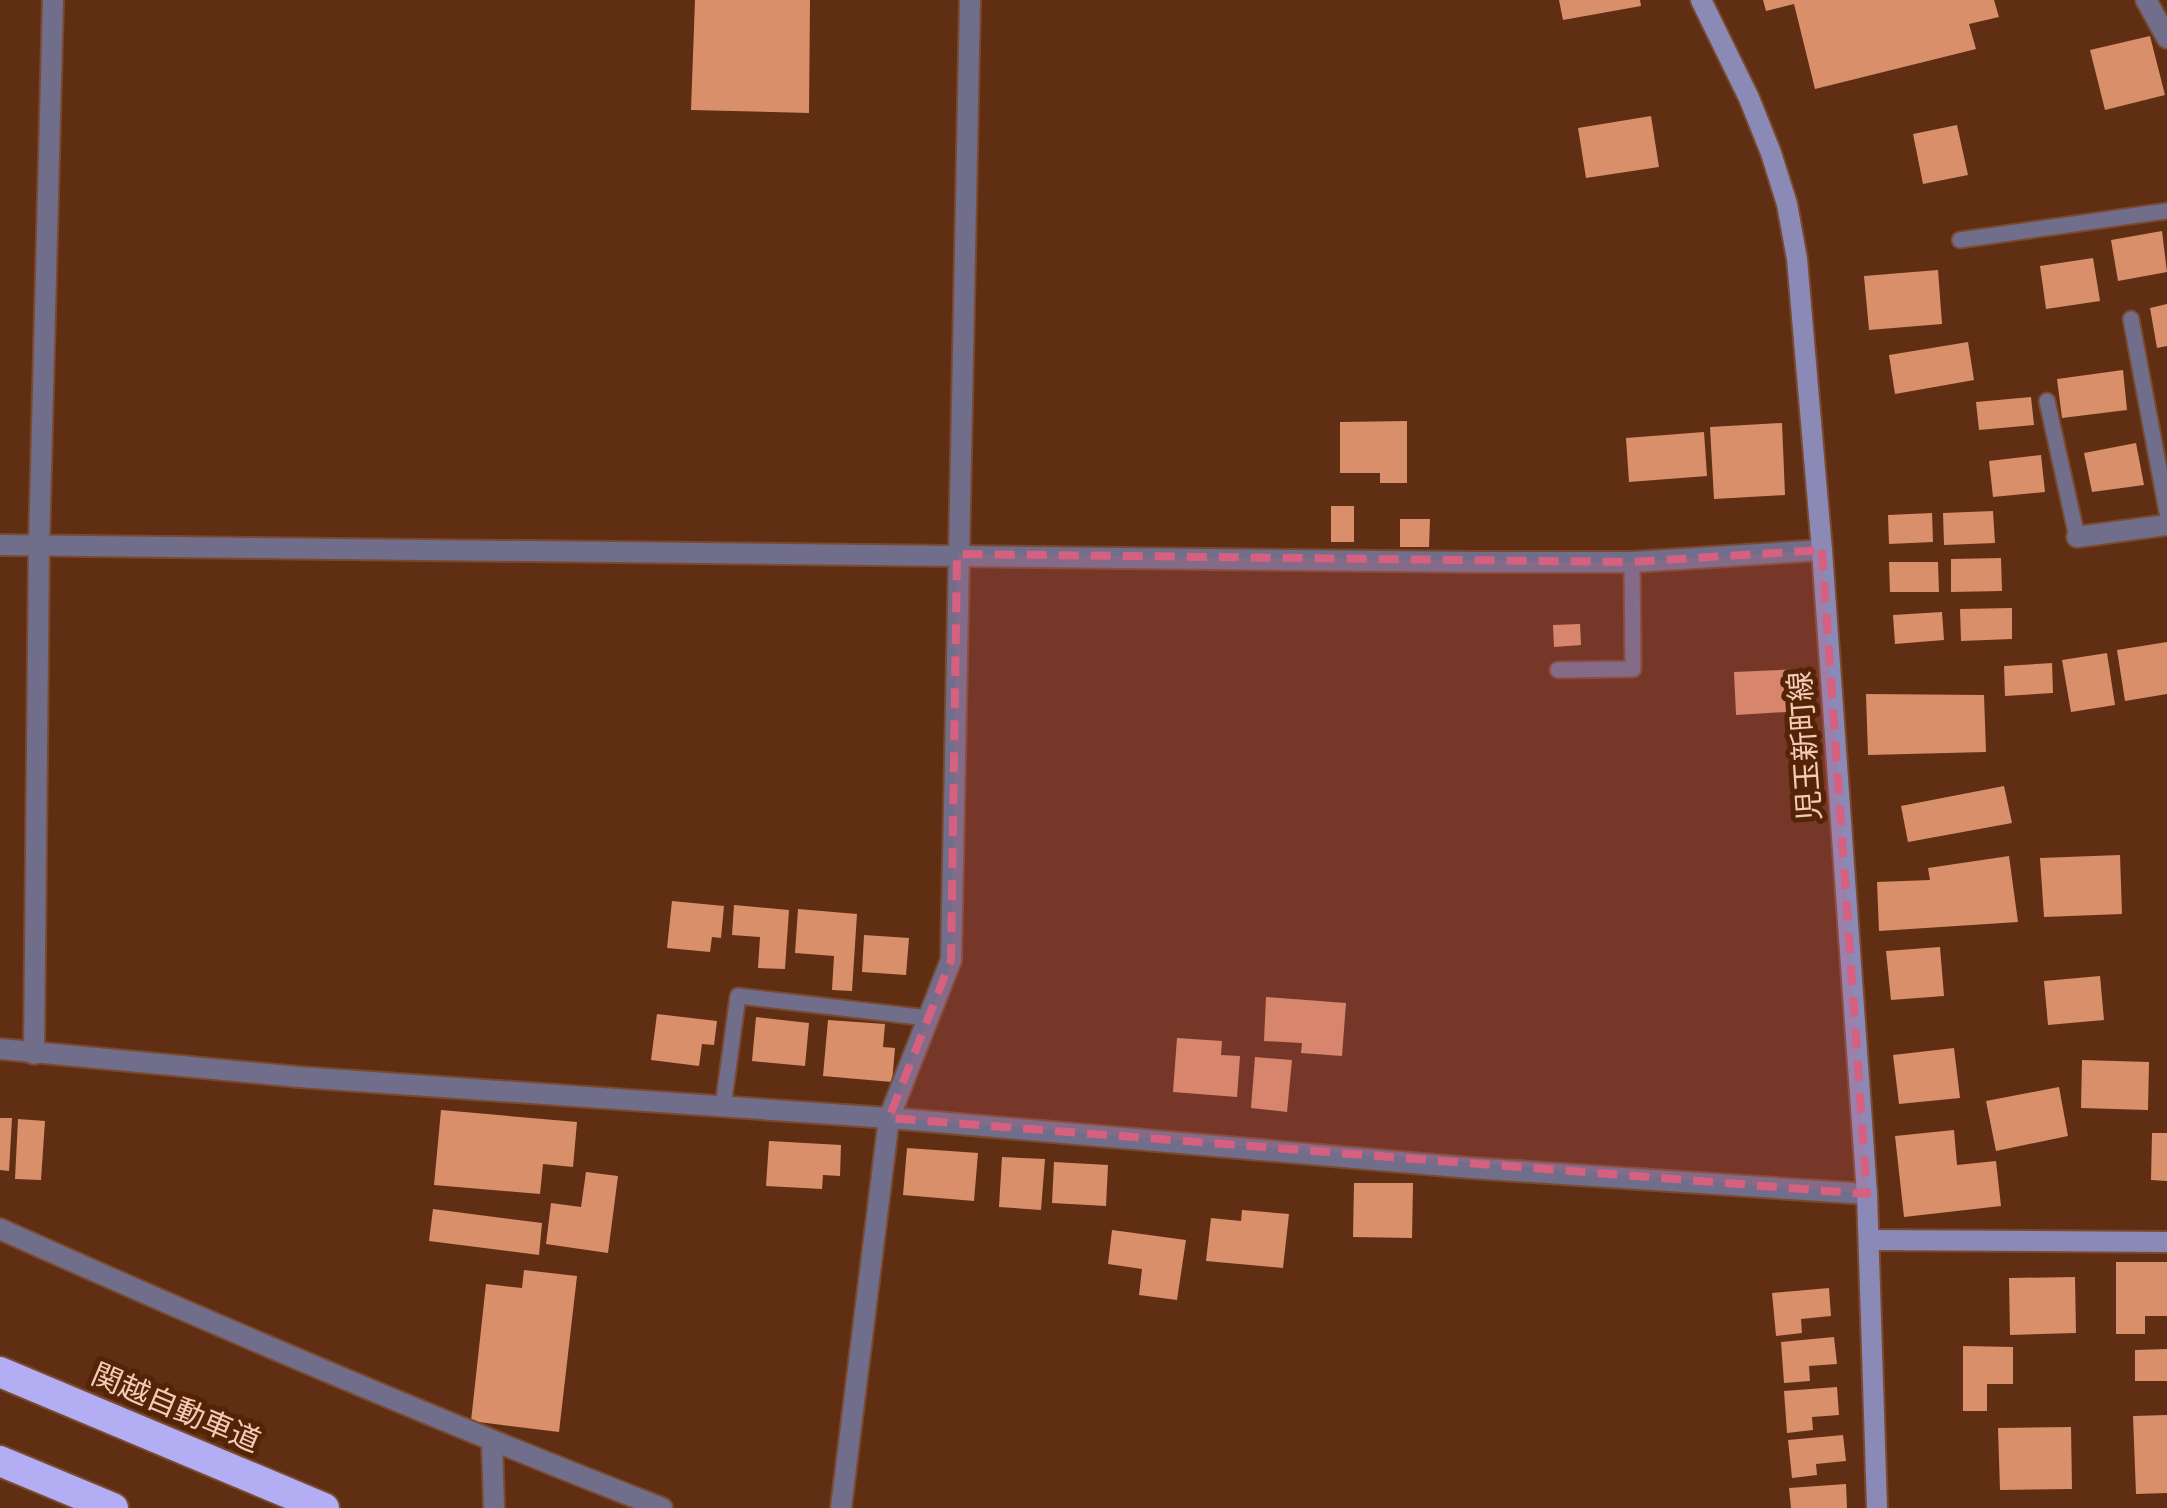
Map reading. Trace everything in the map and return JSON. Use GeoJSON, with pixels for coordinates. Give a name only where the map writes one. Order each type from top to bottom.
{"type":"FeatureCollection","features":[{"type":"Feature","properties":{"kind":"highway","name":"関越自動車道"},"geometry":{"type":"LineString","coordinates":[[0,1372],[324,1508]]}},
{"type":"Feature","properties":{"kind":"highway"},"geometry":{"type":"LineString","coordinates":[[0,1461],[112,1508]]}},
{"type":"Feature","properties":{"kind":"main road","name":"児玉新町線"},"geometry":{"type":"LineString","coordinates":[[1701,0],[1749,98],[1788,204],[1799,278],[1867,1194],[1877,1508]]}},
{"type":"Feature","properties":{"kind":"main road"},"geometry":{"type":"LineString","coordinates":[[1869,1240],[2167,1242]]}},
{"type":"Feature","properties":{"kind":"street"},"geometry":{"type":"LineString","coordinates":[[34,1054],[39,546],[53,0]]}},
{"type":"Feature","properties":{"kind":"street"},"geometry":{"type":"LineString","coordinates":[[841,1508],[889,1118],[951,960],[970,0]]}},
{"type":"Feature","properties":{"kind":"street"},"geometry":{"type":"LineString","coordinates":[[2146,0],[2167,38]]}},
{"type":"Feature","properties":{"kind":"street"},"geometry":{"type":"LineString","coordinates":[[2078,536],[2167,526]]}},
{"type":"Feature","properties":{"kind":"street"},"geometry":{"type":"LineString","coordinates":[[0,545],[1632,562],[1822,550]]}},
{"type":"Feature","properties":{"kind":"street"},"geometry":{"type":"LineString","coordinates":[[0,1049],[299,1077],[889,1118],[1471,1168],[1867,1194]]}},
{"type":"Feature","properties":{"kind":"street"},"geometry":{"type":"LineString","coordinates":[[0,1229],[212,1324],[492,1442],[662,1508]]}},
{"type":"Feature","properties":{"kind":"street"},"geometry":{"type":"LineString","coordinates":[[492,1442],[494,1508]]}},
{"type":"Feature","properties":{"kind":"lane"},"geometry":{"type":"LineString","coordinates":[[1960,240],[2167,211]]}},
{"type":"Feature","properties":{"kind":"lane"},"geometry":{"type":"LineString","coordinates":[[2131,319],[2167,512]]}},
{"type":"Feature","properties":{"kind":"lane"},"geometry":{"type":"LineString","coordinates":[[2048,402],[2078,536]]}},
{"type":"Feature","properties":{"kind":"lane"},"geometry":{"type":"LineString","coordinates":[[1558,670],[1633,669],[1632,562]]}},
{"type":"Feature","properties":{"kind":"lane"},"geometry":{"type":"LineString","coordinates":[[723,1106],[738,996],[928,1018]]}},
{"type":"Feature","properties":{"kind":"highlighted area"},"geometry":{"type":"Polygon","coordinates":[[[1822,550],[1867,1194],[889,1118],[951,960],[957,554],[1632,562],[1822,550]]]}},
{"type":"Feature","properties":{"kind":"building"},"geometry":{"type":"Polygon","coordinates":[[[695,0],[810,0],[809,113],[691,110],[695,0]]]}},
{"type":"Feature","properties":{"kind":"building"},"geometry":{"type":"Polygon","coordinates":[[[1559,0],[1640,0],[1641,6],[1563,20],[1559,0]]]}},
{"type":"Feature","properties":{"kind":"building"},"geometry":{"type":"Polygon","coordinates":[[[1763,0],[1994,0],[1999,17],[1969,24],[1976,49],[1815,89],[1794,4],[1766,11],[1763,0]]]}},
{"type":"Feature","properties":{"kind":"building"},"geometry":{"type":"Polygon","coordinates":[[[2150,36],[2165,95],[2105,110],[2090,50],[2150,36]]]}},
{"type":"Feature","properties":{"kind":"building"},"geometry":{"type":"Polygon","coordinates":[[[1651,116],[1659,167],[1586,178],[1578,128],[1651,116]]]}},
{"type":"Feature","properties":{"kind":"building"},"geometry":{"type":"Polygon","coordinates":[[[1957,125],[1968,175],[1923,184],[1913,134],[1957,125]]]}},
{"type":"Feature","properties":{"kind":"building"},"geometry":{"type":"Polygon","coordinates":[[[2162,231],[2167,272],[2118,281],[2111,240],[2162,231]]]}},
{"type":"Feature","properties":{"kind":"building"},"geometry":{"type":"Polygon","coordinates":[[[2093,258],[2100,301],[2046,309],[2040,266],[2093,258]]]}},
{"type":"Feature","properties":{"kind":"building"},"geometry":{"type":"Polygon","coordinates":[[[1938,270],[1942,324],[1869,330],[1864,276],[1938,270]]]}},
{"type":"Feature","properties":{"kind":"building"},"geometry":{"type":"Polygon","coordinates":[[[2167,304],[2167,346],[2157,348],[2150,308],[2167,304]]]}},
{"type":"Feature","properties":{"kind":"building"},"geometry":{"type":"Polygon","coordinates":[[[1968,342],[1974,380],[1895,394],[1889,355],[1968,342]]]}},
{"type":"Feature","properties":{"kind":"building"},"geometry":{"type":"Polygon","coordinates":[[[2123,370],[2127,410],[2062,418],[2057,379],[2123,370]]]}},
{"type":"Feature","properties":{"kind":"building"},"geometry":{"type":"Polygon","coordinates":[[[2031,397],[2034,425],[1979,430],[1976,402],[2031,397]]]}},
{"type":"Feature","properties":{"kind":"building"},"geometry":{"type":"Polygon","coordinates":[[[1407,421],[1407,483],[1380,483],[1380,473],[1340,473],[1340,422],[1407,421]]]}},
{"type":"Feature","properties":{"kind":"building"},"geometry":{"type":"Polygon","coordinates":[[[1782,423],[1785,495],[1714,499],[1710,427],[1782,423]]]}},
{"type":"Feature","properties":{"kind":"building"},"geometry":{"type":"Polygon","coordinates":[[[1704,432],[1707,476],[1629,482],[1626,438],[1704,432]]]}},
{"type":"Feature","properties":{"kind":"building"},"geometry":{"type":"Polygon","coordinates":[[[2136,443],[2144,485],[2092,492],[2084,453],[2136,443]]]}},
{"type":"Feature","properties":{"kind":"building"},"geometry":{"type":"Polygon","coordinates":[[[2041,455],[2045,492],[1993,497],[1989,461],[2041,455]]]}},
{"type":"Feature","properties":{"kind":"building"},"geometry":{"type":"Polygon","coordinates":[[[1331,506],[1354,506],[1354,542],[1331,542],[1331,506]]]}},
{"type":"Feature","properties":{"kind":"building"},"geometry":{"type":"Polygon","coordinates":[[[1993,511],[1995,543],[1944,545],[1943,513],[1993,511]]]}},
{"type":"Feature","properties":{"kind":"building"},"geometry":{"type":"Polygon","coordinates":[[[1932,513],[1933,542],[1889,544],[1888,515],[1932,513]]]}},
{"type":"Feature","properties":{"kind":"building"},"geometry":{"type":"Polygon","coordinates":[[[1400,519],[1430,519],[1429,547],[1400,547],[1400,519]]]}},
{"type":"Feature","properties":{"kind":"building"},"geometry":{"type":"Polygon","coordinates":[[[2001,558],[2002,591],[1951,592],[1951,559],[2001,558]]]}},
{"type":"Feature","properties":{"kind":"building"},"geometry":{"type":"Polygon","coordinates":[[[1889,562],[1938,562],[1939,592],[1890,592],[1889,562]]]}},
{"type":"Feature","properties":{"kind":"building"},"geometry":{"type":"Polygon","coordinates":[[[2012,608],[2012,639],[1961,641],[1960,609],[2012,608]]]}},
{"type":"Feature","properties":{"kind":"building"},"geometry":{"type":"Polygon","coordinates":[[[1942,612],[1944,640],[1895,644],[1893,615],[1942,612]]]}},
{"type":"Feature","properties":{"kind":"building"},"geometry":{"type":"Polygon","coordinates":[[[1580,624],[1581,645],[1554,647],[1553,625],[1580,624]]]}},
{"type":"Feature","properties":{"kind":"building"},"geometry":{"type":"Polygon","coordinates":[[[2167,642],[2167,694],[2125,701],[2117,650],[2167,642]]]}},
{"type":"Feature","properties":{"kind":"building"},"geometry":{"type":"Polygon","coordinates":[[[2107,653],[2115,705],[2071,712],[2062,660],[2107,653]]]}},
{"type":"Feature","properties":{"kind":"building"},"geometry":{"type":"Polygon","coordinates":[[[2052,663],[2053,693],[2005,696],[2004,666],[2052,663]]]}},
{"type":"Feature","properties":{"kind":"building"},"geometry":{"type":"Polygon","coordinates":[[[1800,669],[1801,711],[1736,715],[1734,672],[1800,669]]]}},
{"type":"Feature","properties":{"kind":"building"},"geometry":{"type":"Polygon","coordinates":[[[1866,694],[1984,695],[1986,752],[1868,755],[1866,694]]]}},
{"type":"Feature","properties":{"kind":"building"},"geometry":{"type":"Polygon","coordinates":[[[2004,786],[2012,823],[1908,842],[1901,806],[2004,786]]]}},
{"type":"Feature","properties":{"kind":"building"},"geometry":{"type":"Polygon","coordinates":[[[2120,855],[2122,914],[2044,917],[2040,858],[2120,855]]]}},
{"type":"Feature","properties":{"kind":"building"},"geometry":{"type":"Polygon","coordinates":[[[2009,856],[2018,922],[1879,931],[1877,882],[1930,880],[1928,868],[2009,856]]]}},
{"type":"Feature","properties":{"kind":"building"},"geometry":{"type":"Polygon","coordinates":[[[672,901],[724,906],[721,938],[712,937],[710,952],[667,948],[672,901]]]}},
{"type":"Feature","properties":{"kind":"building"},"geometry":{"type":"Polygon","coordinates":[[[734,905],[789,910],[785,969],[758,968],[760,937],[732,935],[734,905]]]}},
{"type":"Feature","properties":{"kind":"building"},"geometry":{"type":"Polygon","coordinates":[[[798,909],[857,914],[852,991],[832,990],[834,956],[795,953],[798,909]]]}},
{"type":"Feature","properties":{"kind":"building"},"geometry":{"type":"Polygon","coordinates":[[[864,935],[909,938],[906,975],[862,972],[864,935]]]}},
{"type":"Feature","properties":{"kind":"building"},"geometry":{"type":"Polygon","coordinates":[[[1940,947],[1944,996],[1891,1000],[1886,951],[1940,947]]]}},
{"type":"Feature","properties":{"kind":"building"},"geometry":{"type":"Polygon","coordinates":[[[2100,976],[2104,1020],[2048,1025],[2044,981],[2100,976]]]}},
{"type":"Feature","properties":{"kind":"building"},"geometry":{"type":"Polygon","coordinates":[[[1266,997],[1346,1003],[1342,1056],[1301,1053],[1302,1043],[1264,1041],[1266,997]]]}},
{"type":"Feature","properties":{"kind":"building"},"geometry":{"type":"Polygon","coordinates":[[[657,1014],[717,1021],[714,1045],[702,1044],[699,1066],[651,1060],[657,1014]]]}},
{"type":"Feature","properties":{"kind":"building"},"geometry":{"type":"Polygon","coordinates":[[[756,1017],[809,1023],[805,1066],[752,1061],[756,1017]]]}},
{"type":"Feature","properties":{"kind":"building"},"geometry":{"type":"Polygon","coordinates":[[[828,1020],[885,1024],[883,1047],[895,1048],[892,1082],[823,1076],[828,1020]]]}},
{"type":"Feature","properties":{"kind":"building"},"geometry":{"type":"Polygon","coordinates":[[[1177,1038],[1222,1041],[1221,1055],[1240,1056],[1237,1097],[1173,1092],[1177,1038]]]}},
{"type":"Feature","properties":{"kind":"building"},"geometry":{"type":"Polygon","coordinates":[[[1954,1048],[1960,1098],[1899,1104],[1893,1055],[1954,1048]]]}},
{"type":"Feature","properties":{"kind":"building"},"geometry":{"type":"Polygon","coordinates":[[[1255,1057],[1292,1060],[1287,1112],[1251,1108],[1255,1057]]]}},
{"type":"Feature","properties":{"kind":"building"},"geometry":{"type":"Polygon","coordinates":[[[2082,1060],[2149,1062],[2148,1110],[2081,1108],[2082,1060]]]}},
{"type":"Feature","properties":{"kind":"building"},"geometry":{"type":"Polygon","coordinates":[[[2059,1087],[2068,1136],[1996,1151],[1986,1101],[2059,1087]]]}},
{"type":"Feature","properties":{"kind":"building"},"geometry":{"type":"Polygon","coordinates":[[[441,1110],[577,1122],[573,1167],[543,1164],[540,1194],[434,1185],[441,1110]]]}},
{"type":"Feature","properties":{"kind":"building"},"geometry":{"type":"Polygon","coordinates":[[[0,1118],[12,1118],[9,1171],[0,1170],[0,1118]]]}},
{"type":"Feature","properties":{"kind":"building"},"geometry":{"type":"Polygon","coordinates":[[[18,1119],[45,1121],[41,1180],[15,1179],[18,1119]]]}},
{"type":"Feature","properties":{"kind":"building"},"geometry":{"type":"Polygon","coordinates":[[[1954,1130],[1957,1165],[1996,1161],[2001,1206],[1904,1217],[1895,1136],[1954,1130]]]}},
{"type":"Feature","properties":{"kind":"building"},"geometry":{"type":"Polygon","coordinates":[[[2152,1133],[2167,1133],[2167,1181],[2151,1180],[2152,1133]]]}},
{"type":"Feature","properties":{"kind":"building"},"geometry":{"type":"Polygon","coordinates":[[[769,1141],[841,1145],[840,1176],[823,1175],[822,1189],[766,1186],[769,1141]]]}},
{"type":"Feature","properties":{"kind":"building"},"geometry":{"type":"Polygon","coordinates":[[[907,1148],[978,1153],[974,1201],[903,1195],[907,1148]]]}},
{"type":"Feature","properties":{"kind":"building"},"geometry":{"type":"Polygon","coordinates":[[[1002,1157],[1045,1159],[1041,1210],[999,1207],[1002,1157]]]}},
{"type":"Feature","properties":{"kind":"building"},"geometry":{"type":"Polygon","coordinates":[[[1054,1162],[1108,1165],[1106,1206],[1052,1203],[1054,1162]]]}},
{"type":"Feature","properties":{"kind":"building"},"geometry":{"type":"Polygon","coordinates":[[[586,1172],[618,1176],[608,1253],[546,1244],[551,1203],[581,1207],[586,1172]]]}},
{"type":"Feature","properties":{"kind":"building"},"geometry":{"type":"Polygon","coordinates":[[[1354,1183],[1413,1183],[1412,1238],[1353,1237],[1354,1183]]]}},
{"type":"Feature","properties":{"kind":"building"},"geometry":{"type":"Polygon","coordinates":[[[433,1209],[542,1223],[539,1255],[429,1241],[433,1209]]]}},
{"type":"Feature","properties":{"kind":"building"},"geometry":{"type":"Polygon","coordinates":[[[1242,1210],[1289,1214],[1283,1268],[1206,1261],[1211,1218],[1241,1221],[1242,1210]]]}},
{"type":"Feature","properties":{"kind":"building"},"geometry":{"type":"Polygon","coordinates":[[[1112,1230],[1186,1240],[1177,1300],[1139,1295],[1142,1269],[1108,1264],[1112,1230]]]}},
{"type":"Feature","properties":{"kind":"building"},"geometry":{"type":"Polygon","coordinates":[[[2116,1262],[2167,1262],[2167,1316],[2145,1316],[2145,1334],[2116,1334],[2116,1262]]]}},
{"type":"Feature","properties":{"kind":"building"},"geometry":{"type":"Polygon","coordinates":[[[524,1270],[577,1276],[559,1432],[471,1421],[486,1284],[522,1288],[524,1270]]]}},
{"type":"Feature","properties":{"kind":"building"},"geometry":{"type":"Polygon","coordinates":[[[2075,1277],[2076,1333],[2010,1335],[2009,1278],[2075,1277]]]}},
{"type":"Feature","properties":{"kind":"building"},"geometry":{"type":"Polygon","coordinates":[[[1829,1288],[1831,1316],[1801,1319],[1802,1333],[1776,1336],[1772,1293],[1829,1288]]]}},
{"type":"Feature","properties":{"kind":"building"},"geometry":{"type":"Polygon","coordinates":[[[1834,1337],[1837,1364],[1809,1366],[1810,1381],[1784,1383],[1781,1342],[1834,1337]]]}},
{"type":"Feature","properties":{"kind":"building"},"geometry":{"type":"Polygon","coordinates":[[[1963,1346],[2013,1347],[2013,1384],[1987,1384],[1987,1411],[1963,1411],[1963,1346]]]}},
{"type":"Feature","properties":{"kind":"building"},"geometry":{"type":"Polygon","coordinates":[[[2167,1349],[2167,1381],[2135,1381],[2135,1350],[2167,1349]]]}},
{"type":"Feature","properties":{"kind":"building"},"geometry":{"type":"Polygon","coordinates":[[[1837,1387],[1839,1415],[1812,1417],[1813,1430],[1787,1433],[1784,1391],[1837,1387]]]}},
{"type":"Feature","properties":{"kind":"building"},"geometry":{"type":"Polygon","coordinates":[[[2167,1415],[2167,1493],[2136,1494],[2133,1416],[2167,1415]]]}},
{"type":"Feature","properties":{"kind":"building"},"geometry":{"type":"Polygon","coordinates":[[[2071,1427],[2072,1489],[2000,1490],[1998,1428],[2071,1427]]]}},
{"type":"Feature","properties":{"kind":"building"},"geometry":{"type":"Polygon","coordinates":[[[1843,1435],[1846,1461],[1816,1464],[1817,1475],[1792,1478],[1788,1440],[1843,1435]]]}},
{"type":"Feature","properties":{"kind":"building"},"geometry":{"type":"Polygon","coordinates":[[[1846,1484],[1847,1508],[1791,1508],[1789,1488],[1846,1484]]]}}]}
